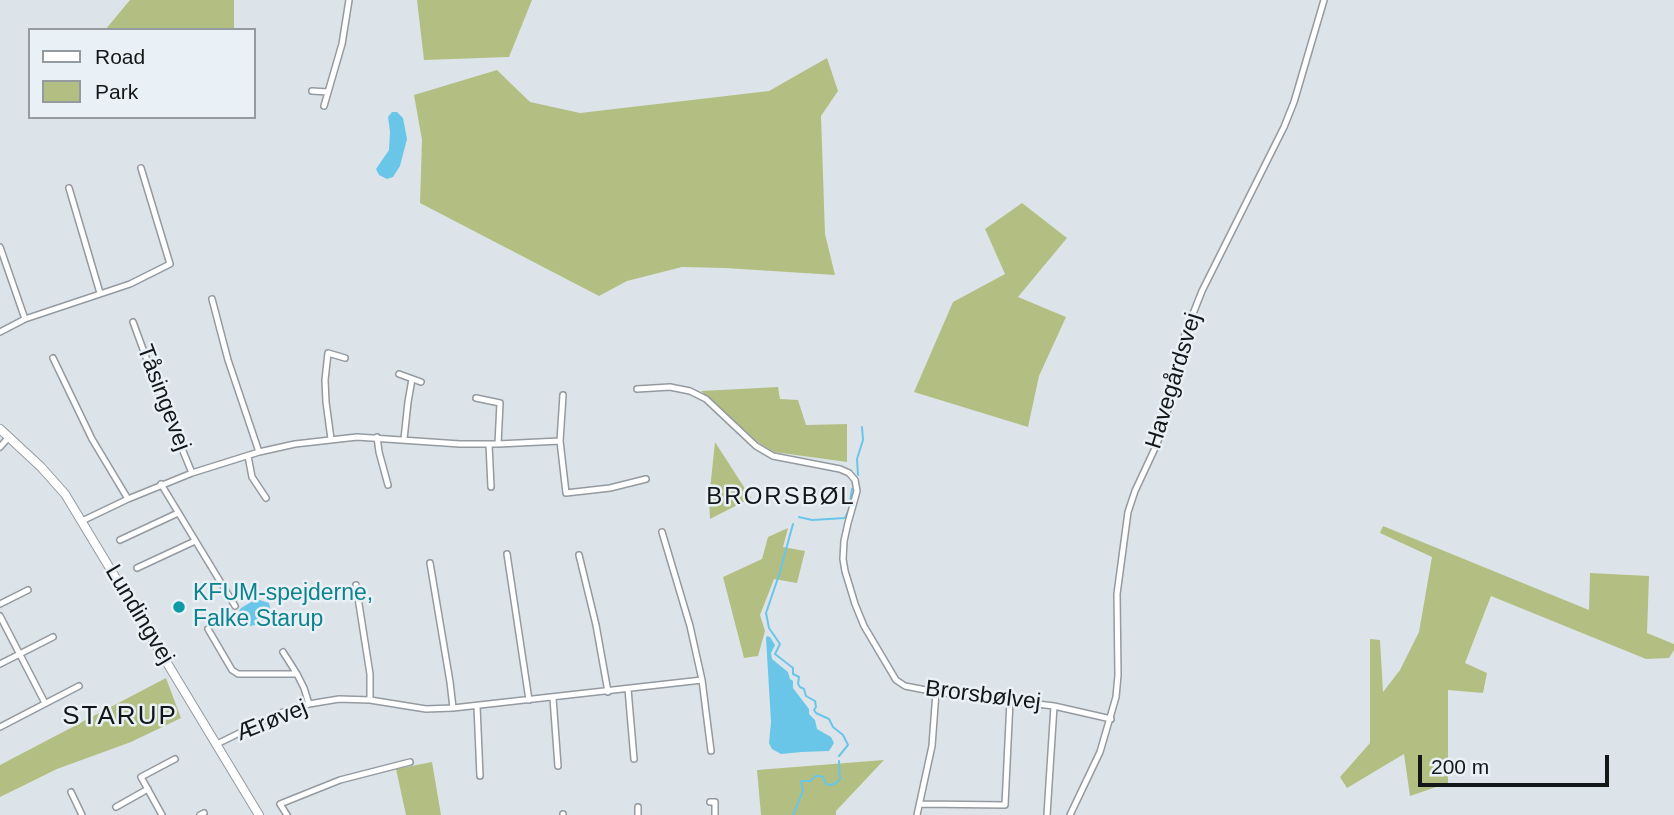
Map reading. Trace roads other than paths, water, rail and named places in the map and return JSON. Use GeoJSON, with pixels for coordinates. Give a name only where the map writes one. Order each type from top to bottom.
{"type":"FeatureCollection","features":[{"type":"Feature","properties":{"kind":"street"},"geometry":{"type":"LineString","coordinates":[[324,106],[342,44],[349,0]]}},
{"type":"Feature","properties":{"kind":"street","name":"Havegårdsvej"},"geometry":{"type":"LineString","coordinates":[[1070,815],[1100,752],[1116,697],[1117,594],[1128,512],[1165,422],[1185,334],[1202,291],[1289,114],[1324,0]]}},
{"type":"Feature","properties":{"kind":"street"},"geometry":{"type":"LineString","coordinates":[[312,91],[328,92]]}},
{"type":"Feature","properties":{"kind":"street"},"geometry":{"type":"LineString","coordinates":[[0,332],[25,319],[130,284],[170,264],[141,168]]}},
{"type":"Feature","properties":{"kind":"street"},"geometry":{"type":"LineString","coordinates":[[69,188],[100,293]]}},
{"type":"Feature","properties":{"kind":"street"},"geometry":{"type":"LineString","coordinates":[[0,247],[25,319]]}},
{"type":"Feature","properties":{"kind":"street"},"geometry":{"type":"LineString","coordinates":[[212,299],[231,370],[260,452]]}},
{"type":"Feature","properties":{"kind":"street","name":"Tåsingevej"},"geometry":{"type":"LineString","coordinates":[[134,322],[192,473]]}},
{"type":"Feature","properties":{"kind":"street"},"geometry":{"type":"LineString","coordinates":[[331,439],[326,391],[328,353],[345,358]]}},
{"type":"Feature","properties":{"kind":"street"},"geometry":{"type":"LineString","coordinates":[[53,358],[92,439],[128,499]]}},
{"type":"Feature","properties":{"kind":"street"},"geometry":{"type":"LineString","coordinates":[[399,374],[421,382]]}},
{"type":"Feature","properties":{"kind":"street"},"geometry":{"type":"LineString","coordinates":[[404,439],[412,379]]}},
{"type":"Feature","properties":{"kind":"street","name":"Brorsbølvej"},"geometry":{"type":"LineString","coordinates":[[637,389],[670,387],[690,391],[706,399],[756,446],[773,456],[849,473],[855,480],[857,491],[848,523],[843,559],[864,626],[896,680],[905,686],[936,692],[1054,706],[1111,719]]}},
{"type":"Feature","properties":{"kind":"street"},"geometry":{"type":"LineString","coordinates":[[563,395],[560,441],[566,493],[610,488],[646,479]]}},
{"type":"Feature","properties":{"kind":"street"},"geometry":{"type":"LineString","coordinates":[[476,398],[500,403],[498,444]]}},
{"type":"Feature","properties":{"kind":"street","name":"Lundingvej"},"geometry":{"type":"LineString","coordinates":[[0,429],[54,480],[82,521],[259,815]]}},
{"type":"Feature","properties":{"kind":"street"},"geometry":{"type":"LineString","coordinates":[[377,437],[388,485]]}},
{"type":"Feature","properties":{"kind":"street","name":"Tåsingevej"},"geometry":{"type":"LineString","coordinates":[[82,521],[161,484],[260,452],[295,444],[377,437],[460,444],[560,441]]}},
{"type":"Feature","properties":{"kind":"street"},"geometry":{"type":"LineString","coordinates":[[0,447],[9,438]]}},
{"type":"Feature","properties":{"kind":"street"},"geometry":{"type":"LineString","coordinates":[[489,444],[491,486]]}},
{"type":"Feature","properties":{"kind":"street"},"geometry":{"type":"LineString","coordinates":[[248,456],[253,477],[266,498]]}},
{"type":"Feature","properties":{"kind":"street","name":"Tåsingevej"},"geometry":{"type":"LineString","coordinates":[[161,484],[234,606]]}},
{"type":"Feature","properties":{"kind":"street"},"geometry":{"type":"LineString","coordinates":[[120,540],[178,513]]}},
{"type":"Feature","properties":{"kind":"street"},"geometry":{"type":"LineString","coordinates":[[662,533],[690,626],[702,680],[711,751]]}},
{"type":"Feature","properties":{"kind":"street"},"geometry":{"type":"LineString","coordinates":[[137,568],[195,541]]}},
{"type":"Feature","properties":{"kind":"street"},"geometry":{"type":"LineString","coordinates":[[507,554],[529,700]]}},
{"type":"Feature","properties":{"kind":"street"},"geometry":{"type":"LineString","coordinates":[[579,555],[608,691]]}},
{"type":"Feature","properties":{"kind":"street"},"geometry":{"type":"LineString","coordinates":[[430,563],[453,708]]}},
{"type":"Feature","properties":{"kind":"street"},"geometry":{"type":"LineString","coordinates":[[356,585],[370,674],[370,700]]}},
{"type":"Feature","properties":{"kind":"street"},"geometry":{"type":"LineString","coordinates":[[0,604],[27,590]]}},
{"type":"Feature","properties":{"kind":"street"},"geometry":{"type":"LineString","coordinates":[[0,616],[45,703]]}},
{"type":"Feature","properties":{"kind":"street"},"geometry":{"type":"LineString","coordinates":[[208,629],[232,670],[238,674],[297,674]]}},
{"type":"Feature","properties":{"kind":"street"},"geometry":{"type":"LineString","coordinates":[[0,664],[52,637]]}},
{"type":"Feature","properties":{"kind":"street"},"geometry":{"type":"LineString","coordinates":[[283,652],[297,674],[309,704]]}},
{"type":"Feature","properties":{"kind":"street","name":"Ærøvej"},"geometry":{"type":"LineString","coordinates":[[217,744],[280,713],[339,699],[370,700],[426,709],[453,708],[702,680]]}},
{"type":"Feature","properties":{"kind":"street"},"geometry":{"type":"LineString","coordinates":[[0,727],[79,686]]}},
{"type":"Feature","properties":{"kind":"street"},"geometry":{"type":"LineString","coordinates":[[628,689],[634,759]]}},
{"type":"Feature","properties":{"kind":"street"},"geometry":{"type":"LineString","coordinates":[[918,815],[932,746],[936,692]]}},
{"type":"Feature","properties":{"kind":"street"},"geometry":{"type":"LineString","coordinates":[[553,698],[558,766]]}},
{"type":"Feature","properties":{"kind":"street"},"geometry":{"type":"LineString","coordinates":[[921,804],[1004,805],[1010,701]]}},
{"type":"Feature","properties":{"kind":"street"},"geometry":{"type":"LineString","coordinates":[[477,706],[480,776]]}},
{"type":"Feature","properties":{"kind":"street"},"geometry":{"type":"LineString","coordinates":[[1047,815],[1054,706]]}},
{"type":"Feature","properties":{"kind":"street"},"geometry":{"type":"LineString","coordinates":[[162,815],[142,777],[175,758]]}},
{"type":"Feature","properties":{"kind":"street"},"geometry":{"type":"LineString","coordinates":[[287,815],[281,804],[340,780],[410,762]]}},
{"type":"Feature","properties":{"kind":"street"},"geometry":{"type":"LineString","coordinates":[[116,807],[148,789]]}},
{"type":"Feature","properties":{"kind":"street"},"geometry":{"type":"LineString","coordinates":[[71,792],[82,815]]}},
{"type":"Feature","properties":{"kind":"street"},"geometry":{"type":"LineString","coordinates":[[709,802],[715,802],[715,815]]}},
{"type":"Feature","properties":{"kind":"street"},"geometry":{"type":"LineString","coordinates":[[638,807],[638,815]]}},
{"type":"Feature","properties":{"kind":"water"},"geometry":{"type":"Polygon","coordinates":[[[392,112],[397,112],[403,118],[407,139],[400,166],[393,177],[387,179],[379,175],[376,169],[389,150],[388,117],[392,112]]]}},
{"type":"Feature","properties":{"kind":"water"},"geometry":{"type":"Polygon","coordinates":[[[256,599],[269,603],[271,612],[255,625],[240,623],[238,613],[241,608],[256,599]]]}},
{"type":"Feature","properties":{"kind":"water"},"geometry":{"type":"Polygon","coordinates":[[[767,636],[775,645],[771,653],[772,659],[788,672],[793,688],[809,709],[817,729],[831,737],[834,743],[829,751],[781,754],[772,749],[769,743],[771,722],[767,636]]]}},
{"type":"Feature","properties":{"kind":"waterway"},"geometry":{"type":"LineString","coordinates":[[858,475],[857,459],[863,440],[862,427]]}},
{"type":"Feature","properties":{"kind":"waterway"},"geometry":{"type":"LineString","coordinates":[[799,517],[812,520],[845,518],[852,489]]}},
{"type":"Feature","properties":{"kind":"waterway"},"geometry":{"type":"LineString","coordinates":[[793,524],[766,613],[769,628],[780,644],[775,654],[793,668],[793,674],[799,677],[798,684],[804,689],[806,696],[815,701],[816,713],[829,719],[833,727],[843,735],[848,745],[839,756]]}},
{"type":"Feature","properties":{"kind":"waterway"},"geometry":{"type":"LineString","coordinates":[[793,815],[803,791],[801,781],[811,781],[815,776],[820,776],[826,784],[836,783],[840,779],[839,761]]}},
{"type":"Feature","properties":{"kind":"place","name":"KFUM-spejderne, Falke Starup"},"geometry":{"type":"Point","coordinates":[179,607]}},
{"type":"Feature","properties":{"kind":"district","name":"BRORSBØL"},"geometry":{"type":"Point","coordinates":[781,497]}},
{"type":"Feature","properties":{"kind":"district","name":"STARUP"},"geometry":{"type":"Point","coordinates":[120,717]}}]}
